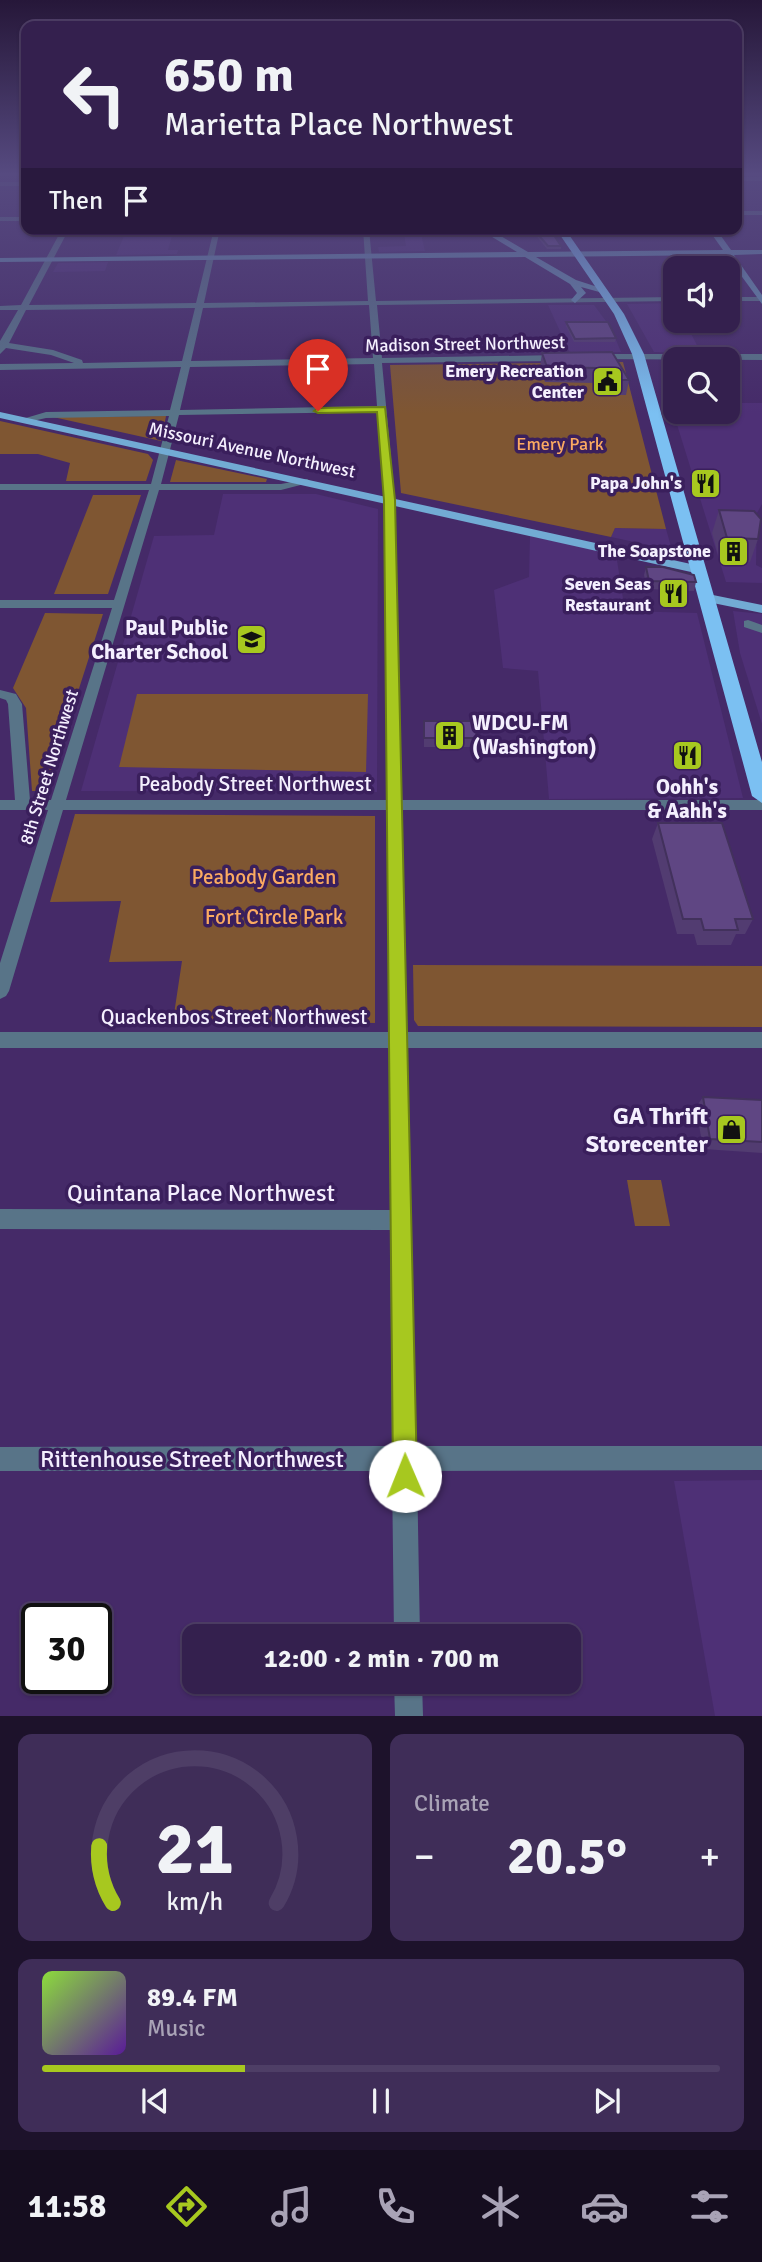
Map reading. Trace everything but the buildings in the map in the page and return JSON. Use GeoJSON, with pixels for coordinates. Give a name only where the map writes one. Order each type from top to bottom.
{"type":"FeatureCollection","features":[{"type":"Feature","properties":{"kind":"highway"},"geometry":{"type":"LineString","coordinates":[[577,253],[606,295],[640,357],[762,796]]}},
{"type":"Feature","properties":{"kind":"main road","name":"Missouri Avenue Northwest"},"geometry":{"type":"LineString","coordinates":[[0,415],[700,570]]}},
{"type":"Feature","properties":{"kind":"main road"},"geometry":{"type":"LineString","coordinates":[[708,598],[762,598]]}},
{"type":"Feature","properties":{"kind":"main road"},"geometry":{"type":"LineString","coordinates":[[708,598],[762,609]]}},
{"type":"Feature","properties":{"kind":"street"},"geometry":{"type":"LineString","coordinates":[[53,253],[1,346],[64,356],[76,359],[81,365]]}},
{"type":"Feature","properties":{"kind":"street","name":"8th Street Northwest"},"geometry":{"type":"LineString","coordinates":[[0,991],[155,487],[211,253]]}},
{"type":"Feature","properties":{"kind":"street"},"geometry":{"type":"LineString","coordinates":[[0,260],[517,253]]}},
{"type":"Feature","properties":{"kind":"street"},"geometry":{"type":"LineString","coordinates":[[523,253],[573,282],[606,295]]}},
{"type":"Feature","properties":{"kind":"street"},"geometry":{"type":"LineString","coordinates":[[729,253],[761,300]]}},
{"type":"Feature","properties":{"kind":"street"},"geometry":{"type":"LineString","coordinates":[[369,255],[390,500],[407,1624]]}},
{"type":"Feature","properties":{"kind":"street"},"geometry":{"type":"LineString","coordinates":[[573,282],[582,294],[575,300]]}},
{"type":"Feature","properties":{"kind":"street"},"geometry":{"type":"LineString","coordinates":[[0,308],[575,300],[606,295],[663,298]]}},
{"type":"Feature","properties":{"kind":"street"},"geometry":{"type":"LineString","coordinates":[[740,299],[761,300]]}},
{"type":"Feature","properties":{"kind":"street","name":"Madison Street Northwest"},"geometry":{"type":"LineString","coordinates":[[583,358],[762,357]]}},
{"type":"Feature","properties":{"kind":"street","name":"Madison Street Northwest"},"geometry":{"type":"LineString","coordinates":[[0,367],[569,358]]}},
{"type":"Feature","properties":{"kind":"street"},"geometry":{"type":"LineString","coordinates":[[24,421],[46,415],[382,409]]}},
{"type":"Feature","properties":{"kind":"street"},"geometry":{"type":"LineString","coordinates":[[0,487],[281,487],[307,482]]}},
{"type":"Feature","properties":{"kind":"street"},"geometry":{"type":"LineString","coordinates":[[0,604],[120,604]]}},
{"type":"Feature","properties":{"kind":"street"},"geometry":{"type":"LineString","coordinates":[[748,624],[762,629]]}},
{"type":"Feature","properties":{"kind":"street"},"geometry":{"type":"LineString","coordinates":[[0,694],[11,697],[15,704],[23,805]]}},
{"type":"Feature","properties":{"kind":"street","name":"Peabody Street Northwest"},"geometry":{"type":"LineString","coordinates":[[0,805],[762,805]]}},
{"type":"Feature","properties":{"kind":"street","name":"Quackenbos Street Northwest"},"geometry":{"type":"LineString","coordinates":[[0,1040],[762,1040]]}},
{"type":"Feature","properties":{"kind":"street","name":"Quintana Place Northwest"},"geometry":{"type":"LineString","coordinates":[[0,1219],[401,1220]]}},
{"type":"Feature","properties":{"kind":"street","name":"Rittenhouse Street Northwest"},"geometry":{"type":"LineString","coordinates":[[0,1459],[762,1458]]}},
{"type":"Feature","properties":{"kind":"street"},"geometry":{"type":"LineString","coordinates":[[408,1694],[408,1716]]}},
{"type":"Feature","properties":{"kind":"shaded area"},"geometry":{"type":"Polygon","coordinates":[[[117,253],[177,253],[177,254],[117,253]]]}},
{"type":"Feature","properties":{"kind":"shaded area"},"geometry":{"type":"Polygon","coordinates":[[[108,262],[105,271],[53,272],[58,263],[108,262]]]}},
{"type":"Feature","properties":{"kind":"shaded area"},"geometry":{"type":"Polygon","coordinates":[[[663,303],[663,333],[691,333],[698,347],[663,347],[663,352],[654,352],[627,304],[663,303]]]}},
{"type":"Feature","properties":{"kind":"shaded area"},"geometry":{"type":"Polygon","coordinates":[[[548,305],[594,305],[611,328],[621,352],[570,353],[548,305]]]}},
{"type":"Feature","properties":{"kind":"shaded area"},"geometry":{"type":"Polygon","coordinates":[[[740,403],[762,403],[762,504],[757,513],[756,565],[762,568],[762,583],[726,582],[677,424],[740,424],[740,403]]]}},
{"type":"Feature","properties":{"kind":"shaded area","name":"Paul Public Charter School"},"geometry":{"type":"Polygon","coordinates":[[[223,494],[316,494],[378,509],[377,792],[81,791],[154,536],[214,535],[223,494]]]}},
{"type":"Feature","properties":{"kind":"shaded area"},"geometry":{"type":"Polygon","coordinates":[[[615,528],[666,529],[672,550],[611,537],[615,528]]]}},
{"type":"Feature","properties":{"kind":"shaded area"},"geometry":{"type":"Polygon","coordinates":[[[530,536],[616,554],[625,611],[697,613],[743,798],[549,799],[538,671],[503,668],[494,590],[529,577],[530,536]]]}},
{"type":"Feature","properties":{"kind":"shaded area"},"geometry":{"type":"Polygon","coordinates":[[[733,611],[762,614],[762,724],[740,653],[733,611]]]}},
{"type":"Feature","properties":{"kind":"shaded area"},"geometry":{"type":"Polygon","coordinates":[[[762,1480],[762,1716],[715,1716],[674,1481],[762,1480]]]}},
{"type":"Feature","properties":{"kind":"green space","name":"Emery Park"},"geometry":{"type":"Polygon","coordinates":[[[623,362],[666,529],[615,528],[611,537],[401,493],[390,365],[623,362]]]}},
{"type":"Feature","properties":{"kind":"green space"},"geometry":{"type":"Polygon","coordinates":[[[166,416],[161,441],[53,417],[166,416]]]}},
{"type":"Feature","properties":{"kind":"green space"},"geometry":{"type":"Polygon","coordinates":[[[0,421],[148,454],[153,460],[146,481],[66,481],[70,463],[38,454],[0,454],[0,421]]]}},
{"type":"Feature","properties":{"kind":"green space"},"geometry":{"type":"Polygon","coordinates":[[[176,460],[267,479],[266,482],[170,482],[176,460]]]}},
{"type":"Feature","properties":{"kind":"green space"},"geometry":{"type":"Polygon","coordinates":[[[93,495],[141,495],[108,594],[54,594],[93,495]]]}},
{"type":"Feature","properties":{"kind":"green space"},"geometry":{"type":"Polygon","coordinates":[[[45,613],[103,614],[46,791],[32,791],[26,708],[13,688],[45,613]]]}},
{"type":"Feature","properties":{"kind":"green space"},"geometry":{"type":"Polygon","coordinates":[[[137,694],[368,694],[366,772],[119,767],[137,694]]]}},
{"type":"Feature","properties":{"kind":"green space","name":"Fort Circle Park"},"geometry":{"type":"Polygon","coordinates":[[[75,814],[375,816],[375,1023],[173,1021],[182,961],[109,962],[121,901],[50,902],[75,814]]]}},
{"type":"Feature","properties":{"kind":"green space"},"geometry":{"type":"Polygon","coordinates":[[[413,965],[762,966],[762,1027],[418,1026],[414,1020],[413,965]]]}},
{"type":"Feature","properties":{"kind":"green space"},"geometry":{"type":"Polygon","coordinates":[[[627,1180],[661,1180],[670,1226],[635,1226],[627,1180]]]}},
{"type":"Feature","properties":{"kind":"place","name":"Emery Recreation Center"},"geometry":{"type":"Point","coordinates":[607,381]}},
{"type":"Feature","properties":{"kind":"place","name":"Papa John's"},"geometry":{"type":"Point","coordinates":[705,483]}},
{"type":"Feature","properties":{"kind":"place","name":"The Soapstone"},"geometry":{"type":"Point","coordinates":[734,551]}},
{"type":"Feature","properties":{"kind":"place","name":"Seven Seas Restaurant"},"geometry":{"type":"Point","coordinates":[674,594]}},
{"type":"Feature","properties":{"kind":"place","name":"Paul Public Charter School"},"geometry":{"type":"Point","coordinates":[251,640]}},
{"type":"Feature","properties":{"kind":"place","name":"WDCU-FM (Washington)"},"geometry":{"type":"Point","coordinates":[449,735]}},
{"type":"Feature","properties":{"kind":"place","name":"Oohh's & Aahh's"},"geometry":{"type":"Point","coordinates":[687,755]}},
{"type":"Feature","properties":{"kind":"place","name":"GA Thrift Storecenter"},"geometry":{"type":"Point","coordinates":[731,1130]}},
{"type":"Feature","properties":{"kind":"route"},"geometry":{"type":"LineString","coordinates":[[318,411],[382,409],[390,500],[405,1476]]}},
{"type":"Feature","properties":{"kind":"park label","name":"Peabody Garden"},"geometry":{"type":"Point","coordinates":[264,877]}}]}
